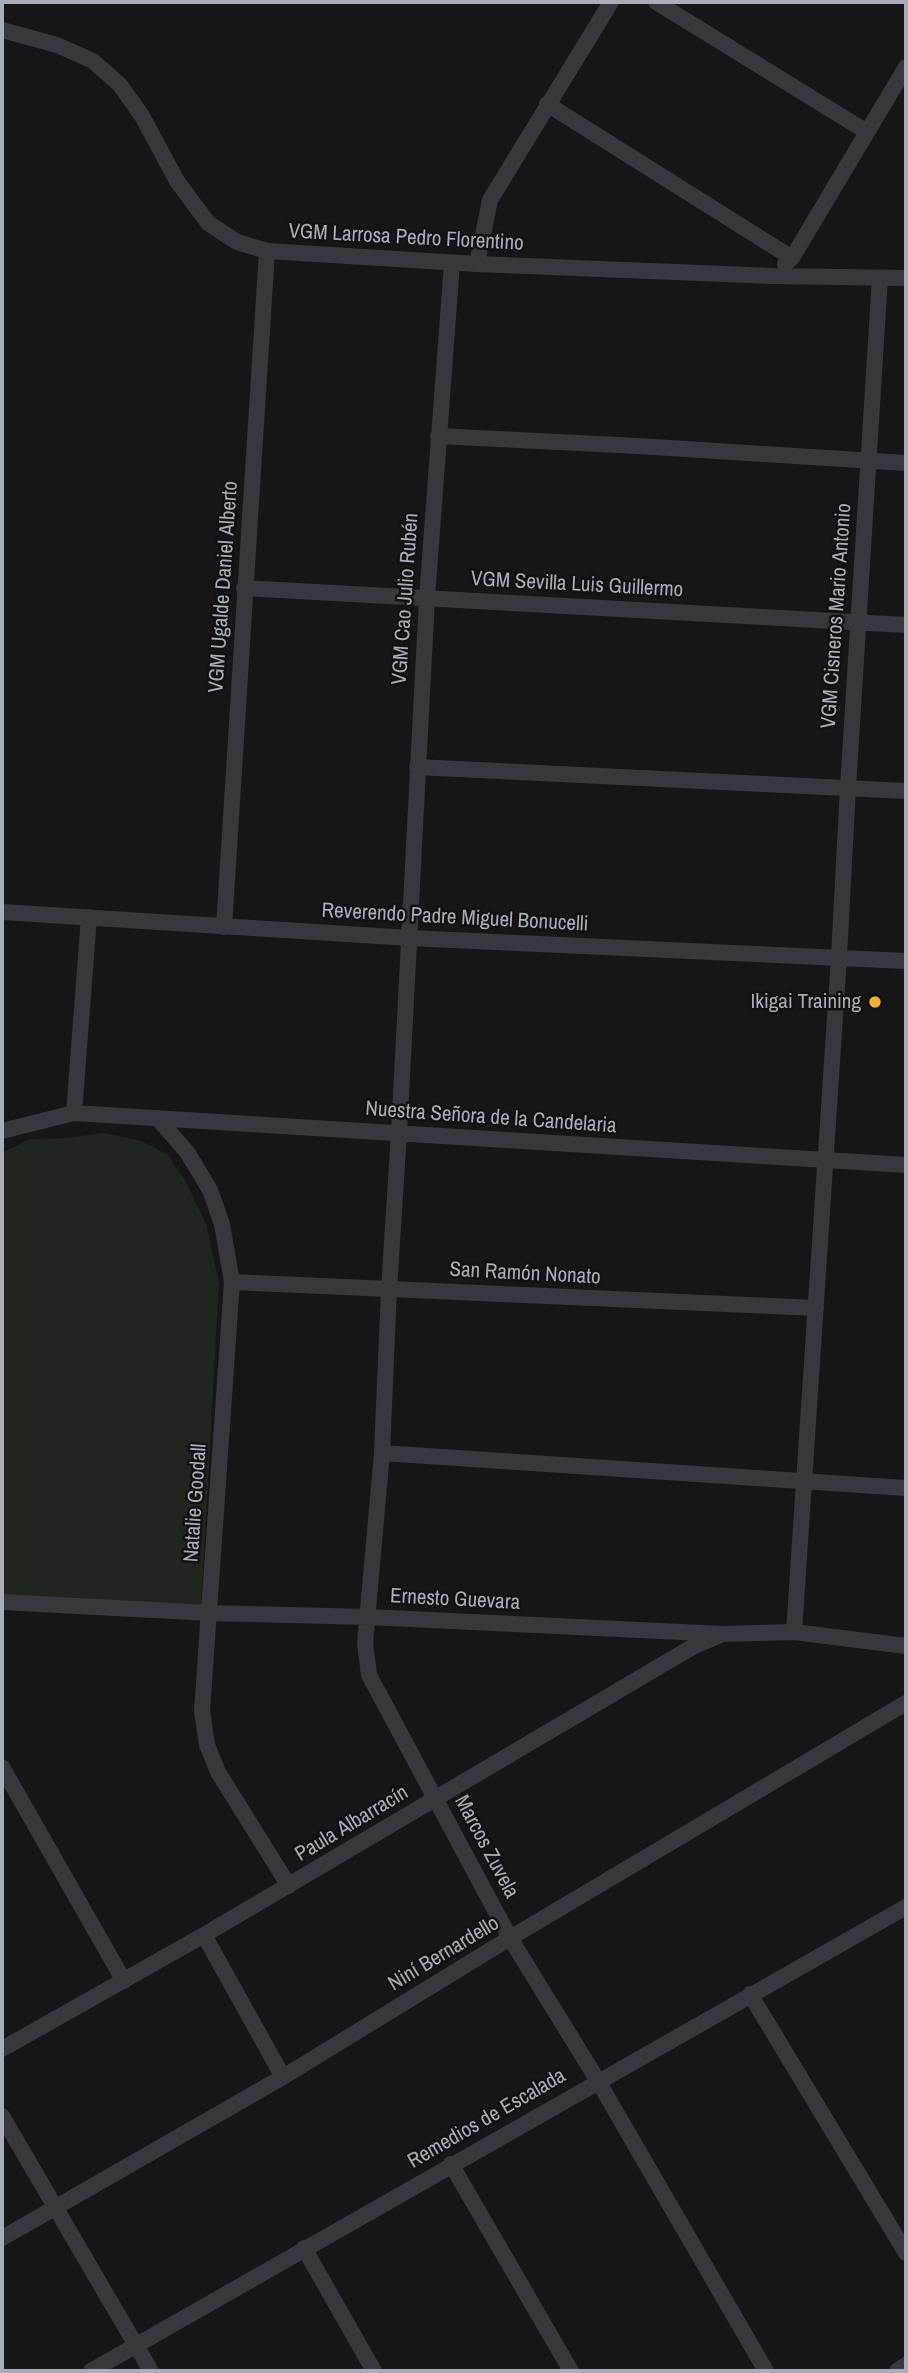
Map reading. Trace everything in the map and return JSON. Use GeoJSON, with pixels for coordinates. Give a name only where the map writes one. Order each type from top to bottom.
{"type":"FeatureCollection","features":[{"type":"Feature","properties":{"kind":"street"},"geometry":{"type":"LineString","coordinates":[[477,264],[490,200],[611,2]]}},
{"type":"Feature","properties":{"kind":"street"},"geometry":{"type":"LineString","coordinates":[[656,2],[867,132]]}},
{"type":"Feature","properties":{"kind":"street","name":"VGM Larrosa Pedro Florentino"},"geometry":{"type":"LineString","coordinates":[[2,30],[57,45],[93,61],[120,85],[142,116],[177,181],[208,223],[237,242],[267,251],[477,264],[773,276],[906,278]]}},
{"type":"Feature","properties":{"kind":"street"},"geometry":{"type":"LineString","coordinates":[[773,276],[792,258],[906,66]]}},
{"type":"Feature","properties":{"kind":"street"},"geometry":{"type":"LineString","coordinates":[[547,104],[792,258]]}},
{"type":"Feature","properties":{"kind":"street","name":"VGM Ugalde Daniel Alberto"},"geometry":{"type":"LineString","coordinates":[[224,926],[267,251]]}},
{"type":"Feature","properties":{"kind":"street","name":"VGM Cao Julio Rubén"},"geometry":{"type":"LineString","coordinates":[[399,1133],[427,598],[452,262]]}},
{"type":"Feature","properties":{"kind":"street","name":"VGM Cisneros Mario Antonio"},"geometry":{"type":"LineString","coordinates":[[794,1632],[806,1482],[880,278]]}},
{"type":"Feature","properties":{"kind":"street"},"geometry":{"type":"LineString","coordinates":[[438,436],[906,463]]}},
{"type":"Feature","properties":{"kind":"street","name":"VGM Sevilla Luis Guillermo"},"geometry":{"type":"LineString","coordinates":[[244,588],[906,625]]}},
{"type":"Feature","properties":{"kind":"street"},"geometry":{"type":"LineString","coordinates":[[417,767],[906,791]]}},
{"type":"Feature","properties":{"kind":"street","name":"Reverendo Padre Miguel Bonucelli"},"geometry":{"type":"LineString","coordinates":[[2,912],[409,938],[906,961]]}},
{"type":"Feature","properties":{"kind":"street"},"geometry":{"type":"LineString","coordinates":[[74,1113],[89,917]]}},
{"type":"Feature","properties":{"kind":"street","name":"Nuestra Señora de la Candelaria"},"geometry":{"type":"LineString","coordinates":[[2,1131],[74,1113],[906,1166]]}},
{"type":"Feature","properties":{"kind":"street","name":"Natalie Goodall"},"geometry":{"type":"LineString","coordinates":[[159,1120],[187,1152],[210,1190],[222,1224],[232,1282],[202,1711],[207,1745],[218,1772],[289,1886]]}},
{"type":"Feature","properties":{"kind":"street","name":"Marcos Zuvela"},"geometry":{"type":"LineString","coordinates":[[399,1133],[382,1453],[365,1643],[369,1675],[510,1938],[598,2081],[766,2371]]}},
{"type":"Feature","properties":{"kind":"street","name":"San Ramón Nonato"},"geometry":{"type":"LineString","coordinates":[[232,1282],[816,1308]]}},
{"type":"Feature","properties":{"kind":"street"},"geometry":{"type":"LineString","coordinates":[[382,1453],[906,1488]]}},
{"type":"Feature","properties":{"kind":"street","name":"Ernesto Guevara"},"geometry":{"type":"LineString","coordinates":[[2,1602],[723,1634],[794,1632],[906,1646]]}},
{"type":"Feature","properties":{"kind":"street","name":"Paula Albarracín"},"geometry":{"type":"LineString","coordinates":[[2,2049],[204,1936],[694,1646],[723,1634]]}},
{"type":"Feature","properties":{"kind":"street","name":"Niní Bernardello"},"geometry":{"type":"LineString","coordinates":[[2,2238],[283,2077],[510,1938],[906,1703]]}},
{"type":"Feature","properties":{"kind":"street"},"geometry":{"type":"LineString","coordinates":[[2,1767],[124,1981]]}},
{"type":"Feature","properties":{"kind":"street","name":"Remedios de Escalada"},"geometry":{"type":"LineString","coordinates":[[91,2371],[750,1994],[906,1908]]}},
{"type":"Feature","properties":{"kind":"street"},"geometry":{"type":"LineString","coordinates":[[204,1936],[283,2077]]}},
{"type":"Feature","properties":{"kind":"street"},"geometry":{"type":"LineString","coordinates":[[750,1994],[906,2253]]}},
{"type":"Feature","properties":{"kind":"street"},"geometry":{"type":"LineString","coordinates":[[2,2116],[151,2371]]}},
{"type":"Feature","properties":{"kind":"street"},"geometry":{"type":"LineString","coordinates":[[451,2164],[571,2371]]}},
{"type":"Feature","properties":{"kind":"street"},"geometry":{"type":"LineString","coordinates":[[304,2248],[374,2371]]}},
{"type":"Feature","properties":{"kind":"street"},"geometry":{"type":"LineString","coordinates":[[897,2371],[906,2365]]}},
{"type":"Feature","properties":{"kind":"shaded area"},"geometry":{"type":"Polygon","coordinates":[[[104,1133],[142,1141],[168,1155],[186,1182],[206,1224],[219,1282],[201,1607],[2,1595],[2,1153],[30,1139],[104,1133]]]}},
{"type":"Feature","properties":{"kind":"place","name":"Ikigai Training"},"geometry":{"type":"Point","coordinates":[875,1002]}}]}
